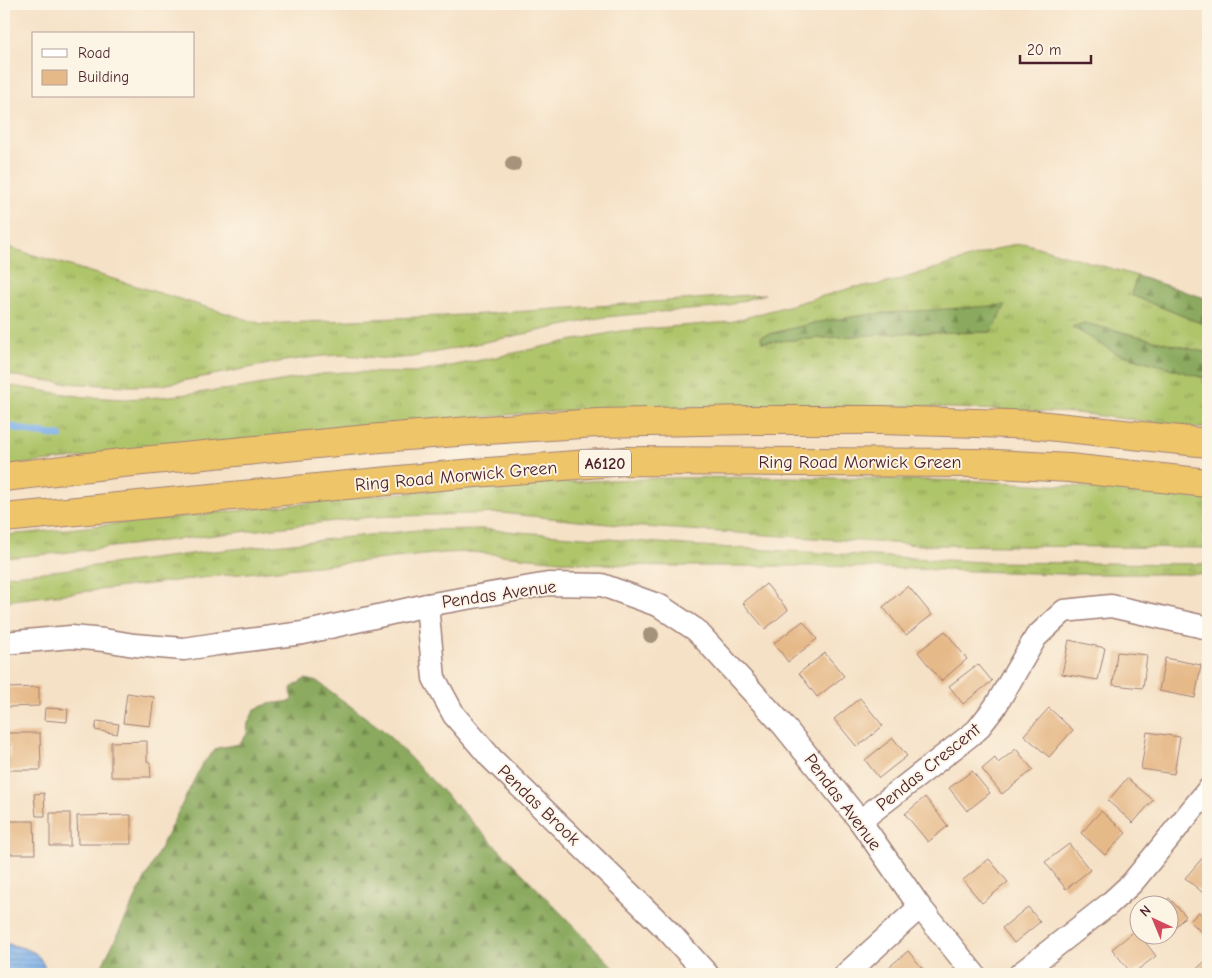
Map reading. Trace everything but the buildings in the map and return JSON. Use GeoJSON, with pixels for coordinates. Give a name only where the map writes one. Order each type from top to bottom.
{"type":"FeatureCollection","features":[{"type":"Feature","properties":{"kind":"highway","name":"A6120"},"geometry":{"type":"LineString","coordinates":[[4,477],[122,463],[368,439],[598,423],[891,420],[1038,425],[1208,443]]}},
{"type":"Feature","properties":{"kind":"highway","name":"Ring Road Morwick Green"},"geometry":{"type":"LineString","coordinates":[[4,518],[442,476],[625,461],[979,463],[1069,468],[1208,484]]}},
{"type":"Feature","properties":{"kind":"street","name":"Pendas Avenue"},"geometry":{"type":"LineString","coordinates":[[4,643],[71,637],[184,649],[303,633],[427,605],[548,584],[602,585],[660,606],[696,630],[783,724],[860,821],[920,907],[974,974]]}},
{"type":"Feature","properties":{"kind":"street","name":"Pendas Brook"},"geometry":{"type":"LineString","coordinates":[[427,605],[434,678],[454,715],[490,758],[656,919],[708,974]]}},
{"type":"Feature","properties":{"kind":"street","name":"Pendas Crescent"},"geometry":{"type":"LineString","coordinates":[[860,821],[977,730],[995,707],[1036,637],[1064,611],[1111,606],[1208,629]]}},
{"type":"Feature","properties":{"kind":"street"},"geometry":{"type":"LineString","coordinates":[[1020,974],[1108,905],[1132,883],[1208,790]]}},
{"type":"Feature","properties":{"kind":"street"},"geometry":{"type":"LineString","coordinates":[[846,974],[920,907]]}},
{"type":"Feature","properties":{"kind":"green space"},"geometry":{"type":"Polygon","coordinates":[[[1027,244],[1137,276],[1131,295],[1208,326],[1208,353],[1084,323],[1116,353],[1208,379],[1208,429],[1076,413],[925,407],[771,406],[638,409],[543,412],[341,429],[4,466],[4,385],[85,397],[124,399],[161,397],[240,388],[322,374],[345,372],[414,373],[620,331],[730,322],[855,287],[895,281],[1011,245],[1027,244]],[[872,314],[819,322],[761,336],[762,342],[899,333],[991,332],[872,314]]]}},
{"type":"Feature","properties":{"kind":"green space"},"geometry":{"type":"Polygon","coordinates":[[[4,246],[262,324],[486,314],[765,294],[719,308],[605,317],[413,357],[390,359],[344,355],[323,356],[284,361],[162,385],[130,386],[63,383],[9,375],[4,357],[4,246]]]}},
{"type":"Feature","properties":{"kind":"green space"},"geometry":{"type":"Polygon","coordinates":[[[1137,276],[1208,299],[1208,326],[1131,295],[1137,276]]]}},
{"type":"Feature","properties":{"kind":"green space"},"geometry":{"type":"Polygon","coordinates":[[[1006,305],[991,332],[899,333],[762,342],[761,336],[819,322],[872,314],[1006,305]]]}},
{"type":"Feature","properties":{"kind":"green space"},"geometry":{"type":"Polygon","coordinates":[[[1084,323],[1208,353],[1208,379],[1116,353],[1072,327],[1084,323]]]}},
{"type":"Feature","properties":{"kind":"green space"},"geometry":{"type":"Polygon","coordinates":[[[785,477],[980,481],[1138,490],[1208,498],[1208,548],[922,545],[628,526],[501,513],[370,517],[4,558],[4,535],[410,492],[541,483],[660,478],[785,477]]]}},
{"type":"Feature","properties":{"kind":"green space"},"geometry":{"type":"Polygon","coordinates":[[[481,529],[698,546],[981,562],[1208,564],[1208,574],[1063,574],[822,566],[590,564],[472,552],[444,553],[218,576],[4,601],[4,576],[215,551],[418,530],[481,529]]]}},
{"type":"Feature","properties":{"kind":"green space"},"geometry":{"type":"Polygon","coordinates":[[[305,679],[318,682],[384,731],[620,974],[98,974],[202,764],[217,748],[240,744],[247,734],[248,723],[255,709],[268,704],[292,701],[291,688],[305,679]]]}},
{"type":"Feature","properties":{"kind":"water"},"geometry":{"type":"Polygon","coordinates":[[[4,943],[35,953],[48,974],[4,974],[4,943]]]}},
{"type":"Feature","properties":{"kind":"waterway"},"geometry":{"type":"LineString","coordinates":[[4,425],[60,436]]}}]}
